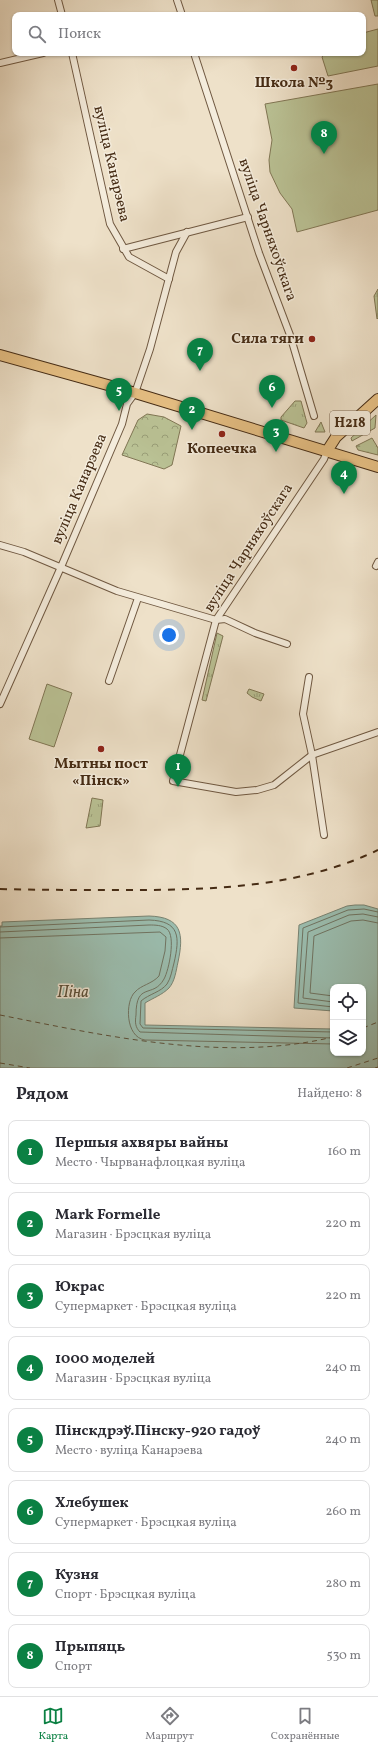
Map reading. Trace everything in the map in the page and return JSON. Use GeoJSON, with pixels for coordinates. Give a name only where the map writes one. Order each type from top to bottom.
{"type":"FeatureCollection","features":[{"type":"Feature","properties":{"kind":"main road","name":"Н218"},"geometry":{"type":"LineString","coordinates":[[0,354],[135,393],[378,467]]}},
{"type":"Feature","properties":{"kind":"main road","name":"Н218"},"geometry":{"type":"LineString","coordinates":[[327,451],[336,436],[378,399]]}},
{"type":"Feature","properties":{"kind":"street"},"geometry":{"type":"LineString","coordinates":[[58,0],[61,12]]}},
{"type":"Feature","properties":{"kind":"street"},"geometry":{"type":"LineString","coordinates":[[177,0],[181,12]]}},
{"type":"Feature","properties":{"kind":"street"},"geometry":{"type":"LineString","coordinates":[[0,63],[29,56]]}},
{"type":"Feature","properties":{"kind":"street","name":"вуліца Канарэева"},"geometry":{"type":"LineString","coordinates":[[73,56],[110,224],[123,249],[129,257],[169,279]]}},
{"type":"Feature","properties":{"kind":"street","name":"вуліца Чарняхоўскага"},"geometry":{"type":"LineString","coordinates":[[195,56],[259,253],[290,335],[314,416]]}},
{"type":"Feature","properties":{"kind":"street"},"geometry":{"type":"LineString","coordinates":[[123,249],[248,217]]}},
{"type":"Feature","properties":{"kind":"street","name":"вуліца Канарэева"},"geometry":{"type":"LineString","coordinates":[[0,704],[122,424],[127,404],[135,393],[150,349],[176,252],[187,232]]}},
{"type":"Feature","properties":{"kind":"street","name":"вуліца Чарняхоўскага"},"geometry":{"type":"LineString","coordinates":[[312,755],[274,785],[257,790],[236,792],[174,781],[216,620],[324,459],[327,451]]}},
{"type":"Feature","properties":{"kind":"street"},"geometry":{"type":"LineString","coordinates":[[0,545],[61,567],[138,598],[216,620],[225,619],[255,633],[288,644]]}},
{"type":"Feature","properties":{"kind":"street"},"geometry":{"type":"LineString","coordinates":[[109,681],[138,598]]}},
{"type":"Feature","properties":{"kind":"street"},"geometry":{"type":"LineString","coordinates":[[308,677],[303,714],[312,755],[324,835]]}},
{"type":"Feature","properties":{"kind":"street"},"geometry":{"type":"LineString","coordinates":[[312,755],[378,732]]}},
{"type":"Feature","properties":{"kind":"green space"},"geometry":{"type":"Polygon","coordinates":[[[371,0],[378,0],[378,16],[375,16],[371,0]]]}},
{"type":"Feature","properties":{"kind":"green space"},"geometry":{"type":"Polygon","coordinates":[[[378,29],[378,66],[328,76],[323,56],[366,56],[366,32],[378,29]]]}},
{"type":"Feature","properties":{"kind":"green space"},"geometry":{"type":"Polygon","coordinates":[[[378,84],[378,210],[297,232],[292,209],[280,193],[270,172],[269,160],[272,140],[265,104],[378,84]]]}},
{"type":"Feature","properties":{"kind":"green space"},"geometry":{"type":"Polygon","coordinates":[[[378,289],[378,318],[377,319],[374,296],[378,289]]]}},
{"type":"Feature","properties":{"kind":"green space"},"geometry":{"type":"Polygon","coordinates":[[[295,401],[301,401],[307,423],[304,428],[281,420],[281,417],[295,401]]]}},
{"type":"Feature","properties":{"kind":"green space"},"geometry":{"type":"Polygon","coordinates":[[[147,414],[164,417],[181,426],[172,465],[164,469],[122,455],[138,420],[147,414]]]}},
{"type":"Feature","properties":{"kind":"green space"},"geometry":{"type":"Polygon","coordinates":[[[376,415],[375,428],[352,441],[351,438],[376,415]]]}},
{"type":"Feature","properties":{"kind":"green space"},"geometry":{"type":"Polygon","coordinates":[[[321,422],[325,432],[315,432],[321,422]]]}},
{"type":"Feature","properties":{"kind":"green space"},"geometry":{"type":"Polygon","coordinates":[[[372,438],[378,448],[378,455],[358,450],[356,446],[372,438]]]}},
{"type":"Feature","properties":{"kind":"green space"},"geometry":{"type":"Polygon","coordinates":[[[217,633],[223,636],[206,701],[202,700],[217,633]]]}},
{"type":"Feature","properties":{"kind":"green space"},"geometry":{"type":"Polygon","coordinates":[[[47,684],[72,693],[54,747],[29,739],[47,684]]]}},
{"type":"Feature","properties":{"kind":"green space"},"geometry":{"type":"Polygon","coordinates":[[[249,689],[264,694],[261,701],[247,693],[249,689]]]}},
{"type":"Feature","properties":{"kind":"green space"},"geometry":{"type":"Polygon","coordinates":[[[92,798],[103,800],[100,826],[86,828],[92,798]]]}},
{"type":"Feature","properties":{"kind":"water","name":"Піна"},"geometry":{"type":"Polygon","coordinates":[[[364,905],[378,909],[378,1068],[0,1068],[0,926],[2,926],[2,922],[149,916],[160,917],[174,924],[178,929],[181,943],[173,982],[169,988],[160,995],[145,1003],[145,1025],[330,1029],[330,1056],[366,1056],[366,984],[330,984],[330,1011],[294,1008],[299,925],[347,906],[364,905]]]}},
{"type":"Feature","properties":{"kind":"ferry route"},"geometry":{"type":"LineString","coordinates":[[0,1015],[123,1038],[166,1044],[208,1047],[250,1047],[292,1044],[330,1038]]}},
{"type":"Feature","properties":{"kind":"ferry route"},"geometry":{"type":"LineString","coordinates":[[366,1027],[378,1022]]}},
{"type":"Feature","properties":{"kind":"ferry route"},"geometry":{"type":"LineString","coordinates":[[347,1068],[378,1058]]}},
{"type":"Feature","properties":{"kind":"ferry route"},"geometry":{"type":"LineString","coordinates":[[0,1063],[30,1068]]}},
{"type":"Feature","properties":{"kind":"railway"},"geometry":{"type":"LineString","coordinates":[[0,889],[157,890],[254,884],[317,872],[348,863],[378,850]]}},
{"type":"Feature","properties":{"kind":"place","name":"Школа №3"},"geometry":{"type":"Point","coordinates":[294,68]}},
{"type":"Feature","properties":{"kind":"place","name":"Прыпяць"},"geometry":{"type":"Point","coordinates":[324,154]}},
{"type":"Feature","properties":{"kind":"place","name":"Сила тяги"},"geometry":{"type":"Point","coordinates":[312,339]}},
{"type":"Feature","properties":{"kind":"place","name":"Кузня"},"geometry":{"type":"Point","coordinates":[200,371]}},
{"type":"Feature","properties":{"kind":"place","name":"Хлебушек"},"geometry":{"type":"Point","coordinates":[272,408]}},
{"type":"Feature","properties":{"kind":"place","name":"Пінскдрэў.Пінску-920 гадоў"},"geometry":{"type":"Point","coordinates":[119,411]}},
{"type":"Feature","properties":{"kind":"place","name":"Mark Formelle"},"geometry":{"type":"Point","coordinates":[192,430]}},
{"type":"Feature","properties":{"kind":"place","name":"Копеечка"},"geometry":{"type":"Point","coordinates":[222,434]}},
{"type":"Feature","properties":{"kind":"place","name":"Юкрас"},"geometry":{"type":"Point","coordinates":[276,452]}},
{"type":"Feature","properties":{"kind":"place","name":"1000 моделей"},"geometry":{"type":"Point","coordinates":[344,494]}},
{"type":"Feature","properties":{"kind":"place","name":"Мытны пост «Пінск»"},"geometry":{"type":"Point","coordinates":[101,749]}},
{"type":"Feature","properties":{"kind":"place","name":"Першыя ахвяры вайны"},"geometry":{"type":"Point","coordinates":[178,787]}}]}
